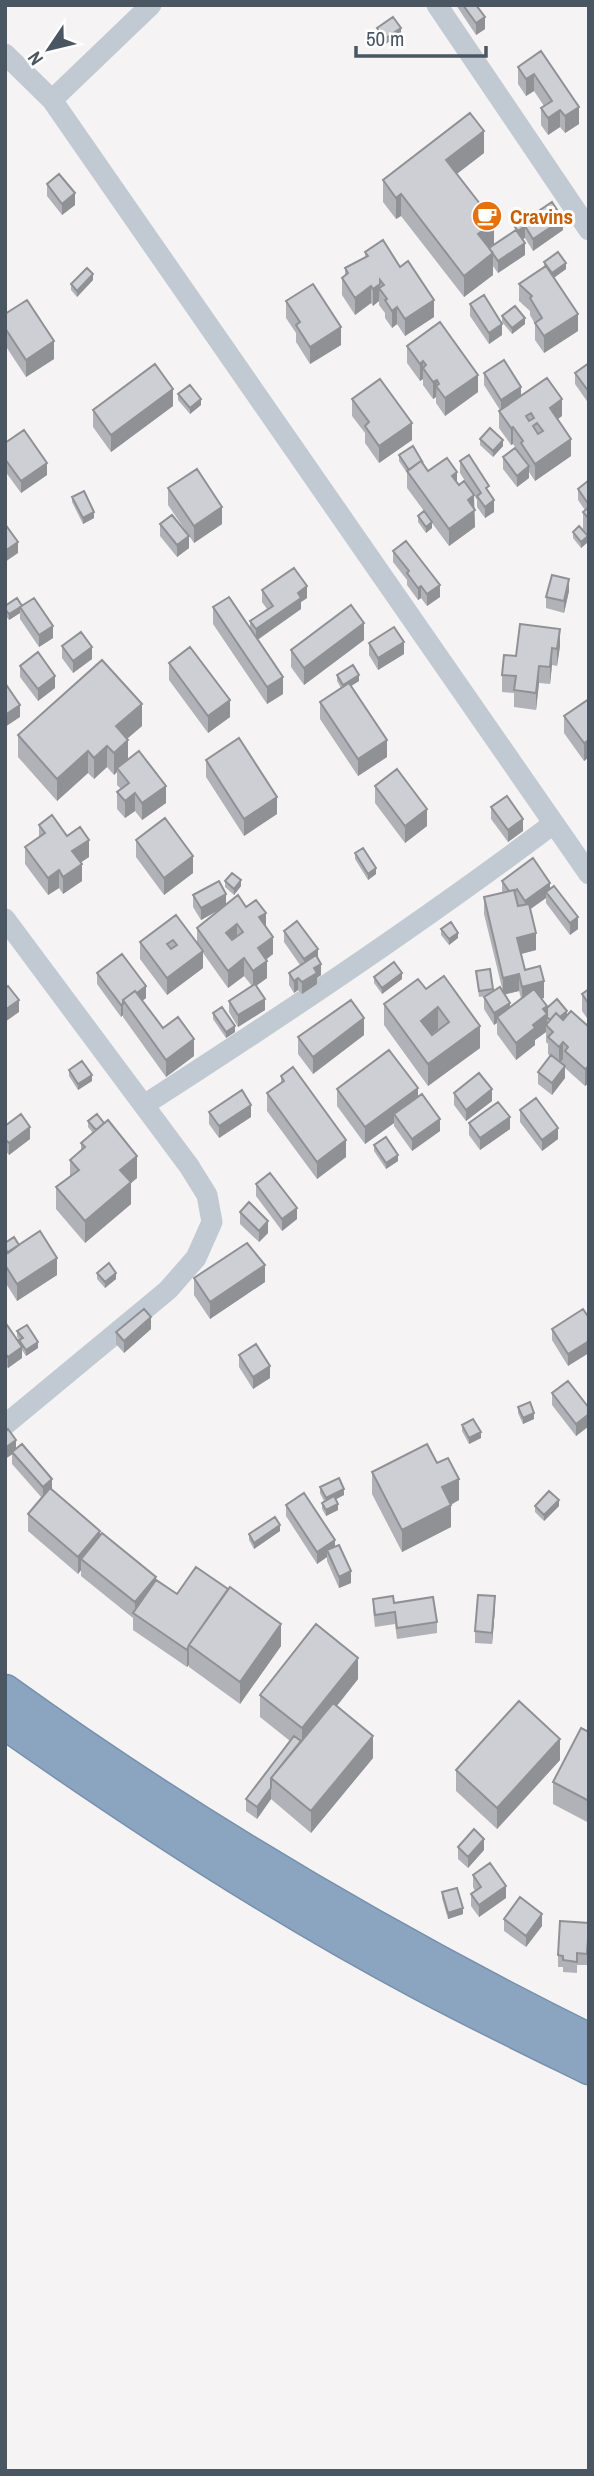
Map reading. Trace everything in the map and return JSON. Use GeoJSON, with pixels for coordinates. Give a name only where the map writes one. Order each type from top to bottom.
{"type":"FeatureCollection","features":[{"type":"Feature","properties":{"kind":"highway"},"geometry":{"type":"LineString","coordinates":[[5,1691],[172,1807],[393,1953],[589,2040]]}},
{"type":"Feature","properties":{"kind":"highway"},"geometry":{"type":"LineString","coordinates":[[5,1723],[194,1850],[393,1953],[589,2068]]}},
{"type":"Feature","properties":{"kind":"street"},"geometry":{"type":"LineString","coordinates":[[52,100],[151,5]]}},
{"type":"Feature","properties":{"kind":"street"},"geometry":{"type":"LineString","coordinates":[[437,5],[589,230]]}},
{"type":"Feature","properties":{"kind":"street"},"geometry":{"type":"LineString","coordinates":[[5,54],[52,100],[589,874]]}},
{"type":"Feature","properties":{"kind":"street"},"geometry":{"type":"LineString","coordinates":[[144,1105],[318,993],[437,911],[553,824]]}},
{"type":"Feature","properties":{"kind":"street"},"geometry":{"type":"LineString","coordinates":[[5,919],[144,1105],[207,1195],[212,1222],[196,1258],[168,1290],[5,1424]]}},
{"type":"Feature","properties":{"kind":"building"},"geometry":{"type":"Polygon","coordinates":[[[463,5],[476,5],[485,17],[476,23],[463,5]]]}},
{"type":"Feature","properties":{"kind":"building"},"geometry":{"type":"Polygon","coordinates":[[[393,17],[401,28],[384,39],[377,28],[393,17]]]}},
{"type":"Feature","properties":{"kind":"building"},"geometry":{"type":"Polygon","coordinates":[[[541,51],[579,107],[565,116],[560,110],[548,118],[541,108],[552,101],[534,74],[526,79],[518,67],[541,51]]]}},
{"type":"Feature","properties":{"kind":"building"},"geometry":{"type":"Polygon","coordinates":[[[470,113],[484,131],[446,160],[494,222],[478,234],[493,253],[464,276],[401,194],[396,198],[383,180],[470,113]]]}},
{"type":"Feature","properties":{"kind":"building"},"geometry":{"type":"Polygon","coordinates":[[[59,174],[75,193],[62,204],[47,184],[59,174]]]}},
{"type":"Feature","properties":{"kind":"building"},"geometry":{"type":"Polygon","coordinates":[[[552,202],[563,219],[533,239],[525,226],[518,231],[515,227],[552,202]]]}},
{"type":"Feature","properties":{"kind":"building"},"geometry":{"type":"Polygon","coordinates":[[[516,230],[525,243],[498,261],[489,248],[516,230]]]}},
{"type":"Feature","properties":{"kind":"building"},"geometry":{"type":"Polygon","coordinates":[[[383,240],[400,267],[408,261],[434,300],[405,319],[397,307],[392,311],[379,288],[384,285],[380,280],[380,284],[373,289],[371,286],[355,298],[342,278],[348,273],[345,268],[368,256],[365,252],[383,240]]]}},
{"type":"Feature","properties":{"kind":"building"},"geometry":{"type":"Polygon","coordinates":[[[558,252],[566,263],[552,273],[544,262],[558,252]]]}},
{"type":"Feature","properties":{"kind":"building"},"geometry":{"type":"Polygon","coordinates":[[[546,266],[578,314],[544,336],[535,323],[542,318],[530,298],[532,296],[519,284],[546,266]]]}},
{"type":"Feature","properties":{"kind":"building"},"geometry":{"type":"Polygon","coordinates":[[[87,268],[93,274],[77,291],[71,284],[87,268]]]}},
{"type":"Feature","properties":{"kind":"building"},"geometry":{"type":"Polygon","coordinates":[[[313,284],[341,327],[310,347],[296,325],[300,322],[286,301],[313,284]]]}},
{"type":"Feature","properties":{"kind":"building"},"geometry":{"type":"Polygon","coordinates":[[[484,295],[502,324],[489,333],[470,304],[484,295]]]}},
{"type":"Feature","properties":{"kind":"building"},"geometry":{"type":"Polygon","coordinates":[[[27,300],[54,341],[26,360],[5,328],[5,314],[27,300]]]}},
{"type":"Feature","properties":{"kind":"building"},"geometry":{"type":"Polygon","coordinates":[[[515,306],[525,318],[512,328],[502,316],[515,306]]]}},
{"type":"Feature","properties":{"kind":"building"},"geometry":{"type":"Polygon","coordinates":[[[440,322],[478,375],[445,398],[436,386],[439,384],[437,380],[433,382],[423,368],[426,365],[423,361],[420,364],[407,346],[440,322]]]}},
{"type":"Feature","properties":{"kind":"building"},"geometry":{"type":"Polygon","coordinates":[[[504,360],[521,387],[501,400],[484,373],[504,360]]]}},
{"type":"Feature","properties":{"kind":"building"},"geometry":{"type":"Polygon","coordinates":[[[589,363],[589,392],[575,373],[589,363]]]}},
{"type":"Feature","properties":{"kind":"building"},"geometry":{"type":"Polygon","coordinates":[[[155,364],[173,389],[111,435],[93,410],[155,364]]]}},
{"type":"Feature","properties":{"kind":"building"},"geometry":{"type":"Polygon","coordinates":[[[547,378],[562,399],[550,408],[571,439],[535,464],[521,443],[523,441],[499,411],[547,378]],[[531,413],[526,416],[529,421],[534,418],[531,413]],[[537,423],[533,426],[538,434],[543,431],[537,423]]]}},
{"type":"Feature","properties":{"kind":"building"},"geometry":{"type":"Polygon","coordinates":[[[380,379],[412,423],[379,446],[365,426],[369,422],[352,399],[380,379]]]}},
{"type":"Feature","properties":{"kind":"building"},"geometry":{"type":"Polygon","coordinates":[[[190,385],[201,399],[190,408],[178,394],[190,385]]]}},
{"type":"Feature","properties":{"kind":"building"},"geometry":{"type":"Polygon","coordinates":[[[490,428],[503,440],[493,451],[480,439],[490,428]]]}},
{"type":"Feature","properties":{"kind":"building"},"geometry":{"type":"Polygon","coordinates":[[[24,430],[47,463],[21,481],[5,459],[5,443],[24,430]]]}},
{"type":"Feature","properties":{"kind":"building"},"geometry":{"type":"Polygon","coordinates":[[[413,446],[423,463],[421,461],[409,470],[399,455],[413,446]]]}},
{"type":"Feature","properties":{"kind":"building"},"geometry":{"type":"Polygon","coordinates":[[[515,448],[529,466],[517,476],[503,457],[515,448]]]}},
{"type":"Feature","properties":{"kind":"building"},"geometry":{"type":"Polygon","coordinates":[[[469,455],[489,486],[486,488],[494,500],[485,507],[477,496],[481,493],[460,461],[469,455]]]}},
{"type":"Feature","properties":{"kind":"building"},"geometry":{"type":"Polygon","coordinates":[[[447,458],[457,472],[452,476],[459,485],[464,481],[474,495],[468,500],[475,510],[449,529],[407,471],[421,461],[428,471],[447,458]]]}},
{"type":"Feature","properties":{"kind":"building"},"geometry":{"type":"Polygon","coordinates":[[[197,469],[222,507],[194,526],[168,488],[197,469]]]}},
{"type":"Feature","properties":{"kind":"building"},"geometry":{"type":"Polygon","coordinates":[[[589,480],[589,501],[587,502],[578,489],[589,480]]]}},
{"type":"Feature","properties":{"kind":"building"},"geometry":{"type":"Polygon","coordinates":[[[84,491],[94,512],[83,518],[72,497],[84,491]]]}},
{"type":"Feature","properties":{"kind":"building"},"geometry":{"type":"Polygon","coordinates":[[[589,507],[589,519],[583,512],[589,507]]]}},
{"type":"Feature","properties":{"kind":"building"},"geometry":{"type":"Polygon","coordinates":[[[424,511],[432,522],[426,527],[418,516],[424,511]]]}},
{"type":"Feature","properties":{"kind":"building"},"geometry":{"type":"Polygon","coordinates":[[[172,515],[189,536],[177,545],[160,524],[172,515]]]}},
{"type":"Feature","properties":{"kind":"building"},"geometry":{"type":"Polygon","coordinates":[[[5,524],[18,542],[5,551],[5,524]]]}},
{"type":"Feature","properties":{"kind":"building"},"geometry":{"type":"Polygon","coordinates":[[[579,526],[588,536],[581,542],[573,532],[579,526]]]}},
{"type":"Feature","properties":{"kind":"building"},"geometry":{"type":"Polygon","coordinates":[[[406,541],[440,585],[427,594],[421,586],[418,588],[393,551],[406,541]]]}},
{"type":"Feature","properties":{"kind":"building"},"geometry":{"type":"Polygon","coordinates":[[[294,568],[307,586],[298,593],[301,598],[256,629],[250,621],[273,606],[262,590],[294,568]]]}},
{"type":"Feature","properties":{"kind":"building"},"geometry":{"type":"Polygon","coordinates":[[[552,575],[569,579],[564,601],[546,597],[552,575]]]}},
{"type":"Feature","properties":{"kind":"building"},"geometry":{"type":"Polygon","coordinates":[[[229,597],[283,677],[267,687],[213,607],[229,597]]]}},
{"type":"Feature","properties":{"kind":"building"},"geometry":{"type":"Polygon","coordinates":[[[17,598],[22,606],[9,614],[5,606],[17,598]]]}},
{"type":"Feature","properties":{"kind":"building"},"geometry":{"type":"Polygon","coordinates":[[[34,598],[53,626],[39,635],[20,607],[34,598]]]}},
{"type":"Feature","properties":{"kind":"building"},"geometry":{"type":"Polygon","coordinates":[[[351,605],[364,623],[304,668],[291,650],[351,605]]]}},
{"type":"Feature","properties":{"kind":"building"},"geometry":{"type":"Polygon","coordinates":[[[520,624],[560,629],[557,649],[552,648],[550,667],[539,666],[536,693],[514,690],[516,676],[502,675],[504,655],[516,656],[520,624]]]}},
{"type":"Feature","properties":{"kind":"building"},"geometry":{"type":"Polygon","coordinates":[[[394,627],[404,642],[378,658],[369,643],[394,627]]]}},
{"type":"Feature","properties":{"kind":"building"},"geometry":{"type":"Polygon","coordinates":[[[81,632],[92,647],[73,661],[62,646],[81,632]]]}},
{"type":"Feature","properties":{"kind":"building"},"geometry":{"type":"Polygon","coordinates":[[[190,647],[230,700],[208,716],[169,663],[190,647]]]}},
{"type":"Feature","properties":{"kind":"building"},"geometry":{"type":"Polygon","coordinates":[[[38,652],[55,676],[38,689],[20,666],[38,652]]]}},
{"type":"Feature","properties":{"kind":"building"},"geometry":{"type":"Polygon","coordinates":[[[102,660],[142,704],[116,726],[128,740],[114,753],[107,746],[94,758],[88,751],[57,779],[18,735],[102,660]]]}},
{"type":"Feature","properties":{"kind":"building"},"geometry":{"type":"Polygon","coordinates":[[[353,665],[359,675],[343,685],[337,675],[353,665]]]}},
{"type":"Feature","properties":{"kind":"building"},"geometry":{"type":"Polygon","coordinates":[[[5,683],[20,705],[5,715],[5,683]]]}},
{"type":"Feature","properties":{"kind":"building"},"geometry":{"type":"Polygon","coordinates":[[[349,683],[387,740],[358,759],[320,702],[349,683]]]}},
{"type":"Feature","properties":{"kind":"building"},"geometry":{"type":"Polygon","coordinates":[[[589,699],[589,740],[584,743],[564,716],[589,699]]]}},
{"type":"Feature","properties":{"kind":"building"},"geometry":{"type":"Polygon","coordinates":[[[239,738],[277,797],[244,819],[206,760],[239,738]]]}},
{"type":"Feature","properties":{"kind":"building"},"geometry":{"type":"Polygon","coordinates":[[[139,751],[166,786],[142,803],[135,793],[125,801],[117,792],[129,783],[117,768],[139,751]]]}},
{"type":"Feature","properties":{"kind":"building"},"geometry":{"type":"Polygon","coordinates":[[[397,769],[427,809],[405,826],[375,786],[397,769]]]}},
{"type":"Feature","properties":{"kind":"building"},"geometry":{"type":"Polygon","coordinates":[[[507,796],[523,819],[508,830],[491,807],[507,796]]]}},
{"type":"Feature","properties":{"kind":"building"},"geometry":{"type":"Polygon","coordinates":[[[52,815],[67,836],[80,827],[89,840],[72,851],[82,864],[63,877],[59,870],[48,878],[25,847],[45,833],[39,825],[52,815]]]}},
{"type":"Feature","properties":{"kind":"building"},"geometry":{"type":"Polygon","coordinates":[[[165,818],[193,856],[164,878],[136,840],[165,818]]]}},
{"type":"Feature","properties":{"kind":"building"},"geometry":{"type":"Polygon","coordinates":[[[363,848],[376,868],[368,874],[355,853],[363,848]]]}},
{"type":"Feature","properties":{"kind":"building"},"geometry":{"type":"Polygon","coordinates":[[[533,858],[550,883],[525,901],[517,889],[509,891],[502,881],[533,858]]]}},
{"type":"Feature","properties":{"kind":"building"},"geometry":{"type":"Polygon","coordinates":[[[232,873],[241,880],[234,889],[225,881],[232,873]]]}},
{"type":"Feature","properties":{"kind":"building"},"geometry":{"type":"Polygon","coordinates":[[[219,881],[226,894],[201,908],[193,895],[219,881]]]}},
{"type":"Feature","properties":{"kind":"building"},"geometry":{"type":"Polygon","coordinates":[[[554,886],[578,917],[570,923],[546,892],[554,886]]]}},
{"type":"Feature","properties":{"kind":"building"},"geometry":{"type":"Polygon","coordinates":[[[514,890],[518,906],[529,904],[536,933],[517,938],[525,970],[540,966],[544,981],[522,987],[519,974],[503,978],[484,897],[514,890]]]}},
{"type":"Feature","properties":{"kind":"building"},"geometry":{"type":"Polygon","coordinates":[[[238,895],[246,907],[256,900],[266,913],[259,917],[273,937],[258,948],[267,961],[253,971],[244,958],[228,971],[197,928],[238,895]],[[237,924],[226,933],[232,940],[243,932],[237,924]]]}},
{"type":"Feature","properties":{"kind":"building"},"geometry":{"type":"Polygon","coordinates":[[[176,915],[203,951],[167,978],[140,942],[176,915]],[[173,940],[167,944],[171,949],[177,945],[173,940]]]}},
{"type":"Feature","properties":{"kind":"building"},"geometry":{"type":"Polygon","coordinates":[[[297,921],[318,949],[304,959],[284,931],[297,921]]]}},
{"type":"Feature","properties":{"kind":"building"},"geometry":{"type":"Polygon","coordinates":[[[451,922],[458,933],[449,939],[441,929],[451,922]]]}},
{"type":"Feature","properties":{"kind":"building"},"geometry":{"type":"Polygon","coordinates":[[[122,954],[146,986],[123,1000],[121,1005],[97,973],[122,954]]]}},
{"type":"Feature","properties":{"kind":"building"},"geometry":{"type":"Polygon","coordinates":[[[316,955],[321,964],[314,968],[317,973],[302,982],[298,978],[294,981],[289,973],[316,955]]]}},
{"type":"Feature","properties":{"kind":"building"},"geometry":{"type":"Polygon","coordinates":[[[394,962],[402,973],[382,988],[374,977],[394,962]]]}},
{"type":"Feature","properties":{"kind":"building"},"geometry":{"type":"Polygon","coordinates":[[[490,969],[493,989],[479,991],[476,971],[490,969]]]}},
{"type":"Feature","properties":{"kind":"building"},"geometry":{"type":"Polygon","coordinates":[[[444,976],[480,1026],[428,1064],[384,1004],[418,979],[426,989],[444,976]],[[438,1007],[421,1021],[432,1035],[449,1022],[438,1007]]]}},
{"type":"Feature","properties":{"kind":"building"},"geometry":{"type":"Polygon","coordinates":[[[255,984],[265,999],[238,1015],[229,1001],[255,984]]]}},
{"type":"Feature","properties":{"kind":"building"},"geometry":{"type":"Polygon","coordinates":[[[8,986],[19,1000],[5,1010],[5,989],[8,986]]]}},
{"type":"Feature","properties":{"kind":"building"},"geometry":{"type":"Polygon","coordinates":[[[500,987],[510,1003],[494,1013],[484,997],[500,987]]]}},
{"type":"Feature","properties":{"kind":"building"},"geometry":{"type":"Polygon","coordinates":[[[534,989],[547,1006],[543,1009],[547,1014],[516,1043],[497,1017],[534,989]]]}},
{"type":"Feature","properties":{"kind":"building"},"geometry":{"type":"Polygon","coordinates":[[[589,989],[589,1004],[582,994],[589,989]]]}},
{"type":"Feature","properties":{"kind":"building"},"geometry":{"type":"Polygon","coordinates":[[[135,991],[163,1028],[178,1017],[194,1039],[166,1060],[123,1000],[135,991]]]}},
{"type":"Feature","properties":{"kind":"building"},"geometry":{"type":"Polygon","coordinates":[[[557,999],[567,1011],[560,1017],[556,1013],[550,1020],[547,1017],[547,1008],[557,999]]]}},
{"type":"Feature","properties":{"kind":"building"},"geometry":{"type":"Polygon","coordinates":[[[351,1000],[364,1018],[313,1057],[298,1037],[351,1000]]]}},
{"type":"Feature","properties":{"kind":"building"},"geometry":{"type":"Polygon","coordinates":[[[222,1007],[235,1026],[226,1032],[213,1013],[222,1007]]]}},
{"type":"Feature","properties":{"kind":"building"},"geometry":{"type":"Polygon","coordinates":[[[571,1011],[589,1027],[589,1066],[585,1069],[565,1051],[568,1047],[563,1042],[559,1047],[548,1037],[553,1032],[546,1025],[556,1013],[563,1020],[571,1011]]]}},
{"type":"Feature","properties":{"kind":"building"},"geometry":{"type":"Polygon","coordinates":[[[389,1050],[418,1088],[365,1127],[337,1089],[389,1050]]]}},
{"type":"Feature","properties":{"kind":"building"},"geometry":{"type":"Polygon","coordinates":[[[551,1055],[565,1066],[552,1083],[538,1072],[551,1055]]]}},
{"type":"Feature","properties":{"kind":"building"},"geometry":{"type":"Polygon","coordinates":[[[82,1061],[92,1075],[78,1084],[69,1070],[82,1061]]]}},
{"type":"Feature","properties":{"kind":"building"},"geometry":{"type":"Polygon","coordinates":[[[293,1067],[346,1140],[317,1162],[267,1093],[284,1081],[281,1076],[293,1067]]]}},
{"type":"Feature","properties":{"kind":"building"},"geometry":{"type":"Polygon","coordinates":[[[479,1073],[492,1089],[466,1110],[454,1093],[479,1073]]]}},
{"type":"Feature","properties":{"kind":"building"},"geometry":{"type":"Polygon","coordinates":[[[242,1090],[251,1105],[219,1126],[209,1112],[242,1090]]]}},
{"type":"Feature","properties":{"kind":"building"},"geometry":{"type":"Polygon","coordinates":[[[422,1094],[440,1119],[412,1139],[394,1114],[422,1094]]]}},
{"type":"Feature","properties":{"kind":"building"},"geometry":{"type":"Polygon","coordinates":[[[536,1098],[558,1128],[542,1140],[520,1110],[536,1098]]]}},
{"type":"Feature","properties":{"kind":"building"},"geometry":{"type":"Polygon","coordinates":[[[498,1102],[510,1117],[480,1138],[469,1123],[498,1102]]]}},
{"type":"Feature","properties":{"kind":"building"},"geometry":{"type":"Polygon","coordinates":[[[21,1114],[30,1127],[9,1143],[5,1139],[5,1126],[21,1114]]]}},
{"type":"Feature","properties":{"kind":"building"},"geometry":{"type":"Polygon","coordinates":[[[97,1114],[104,1123],[96,1130],[88,1121],[97,1114]]]}},
{"type":"Feature","properties":{"kind":"building"},"geometry":{"type":"Polygon","coordinates":[[[108,1120],[137,1156],[120,1170],[131,1182],[85,1221],[56,1187],[79,1170],[70,1160],[85,1147],[81,1143],[108,1120]]]}},
{"type":"Feature","properties":{"kind":"building"},"geometry":{"type":"Polygon","coordinates":[[[386,1137],[398,1155],[386,1163],[374,1145],[386,1137]]]}},
{"type":"Feature","properties":{"kind":"building"},"geometry":{"type":"Polygon","coordinates":[[[270,1173],[297,1208],[282,1219],[256,1184],[270,1173]]]}},
{"type":"Feature","properties":{"kind":"building"},"geometry":{"type":"Polygon","coordinates":[[[249,1202],[268,1221],[259,1231],[240,1212],[249,1202]]]}},
{"type":"Feature","properties":{"kind":"building"},"geometry":{"type":"Polygon","coordinates":[[[40,1231],[57,1258],[17,1284],[5,1265],[5,1254],[40,1231]]]}},
{"type":"Feature","properties":{"kind":"building"},"geometry":{"type":"Polygon","coordinates":[[[14,1237],[19,1245],[8,1253],[5,1243],[14,1237]]]}},
{"type":"Feature","properties":{"kind":"building"},"geometry":{"type":"Polygon","coordinates":[[[247,1243],[265,1265],[210,1302],[194,1278],[247,1243]]]}},
{"type":"Feature","properties":{"kind":"building"},"geometry":{"type":"Polygon","coordinates":[[[109,1263],[116,1273],[105,1282],[97,1273],[109,1263]]]}},
{"type":"Feature","properties":{"kind":"building"},"geometry":{"type":"Polygon","coordinates":[[[144,1309],[151,1317],[124,1341],[116,1332],[144,1309]]]}},
{"type":"Feature","properties":{"kind":"building"},"geometry":{"type":"Polygon","coordinates":[[[583,1309],[589,1318],[589,1341],[568,1354],[552,1329],[583,1309]]]}},
{"type":"Feature","properties":{"kind":"building"},"geometry":{"type":"Polygon","coordinates":[[[7,1325],[22,1347],[8,1357],[5,1353],[7,1325]]]}},
{"type":"Feature","properties":{"kind":"building"},"geometry":{"type":"Polygon","coordinates":[[[27,1325],[38,1342],[26,1350],[19,1340],[23,1338],[17,1331],[27,1325]]]}},
{"type":"Feature","properties":{"kind":"building"},"geometry":{"type":"Polygon","coordinates":[[[256,1344],[270,1366],[253,1377],[239,1355],[256,1344]]]}},
{"type":"Feature","properties":{"kind":"building"},"geometry":{"type":"Polygon","coordinates":[[[568,1381],[589,1408],[589,1414],[576,1424],[552,1393],[568,1381]]]}},
{"type":"Feature","properties":{"kind":"building"},"geometry":{"type":"Polygon","coordinates":[[[530,1402],[534,1413],[523,1418],[518,1407],[530,1402]]]}},
{"type":"Feature","properties":{"kind":"building"},"geometry":{"type":"Polygon","coordinates":[[[473,1419],[481,1432],[469,1438],[462,1425],[473,1419]]]}},
{"type":"Feature","properties":{"kind":"building"},"geometry":{"type":"Polygon","coordinates":[[[8,1429],[16,1440],[5,1448],[5,1432],[8,1429]]]}},
{"type":"Feature","properties":{"kind":"building"},"geometry":{"type":"Polygon","coordinates":[[[22,1444],[52,1479],[43,1487],[12,1452],[22,1444]]]}},
{"type":"Feature","properties":{"kind":"building"},"geometry":{"type":"Polygon","coordinates":[[[427,1444],[437,1463],[448,1458],[459,1479],[442,1487],[451,1505],[402,1530],[372,1472],[427,1444]]]}},
{"type":"Feature","properties":{"kind":"building"},"geometry":{"type":"Polygon","coordinates":[[[339,1478],[344,1489],[326,1498],[320,1487],[339,1478]]]}},
{"type":"Feature","properties":{"kind":"building"},"geometry":{"type":"Polygon","coordinates":[[[50,1488],[100,1531],[78,1557],[28,1514],[50,1488]]]}},
{"type":"Feature","properties":{"kind":"building"},"geometry":{"type":"Polygon","coordinates":[[[549,1491],[559,1500],[544,1515],[535,1506],[549,1491]]]}},
{"type":"Feature","properties":{"kind":"building"},"geometry":{"type":"Polygon","coordinates":[[[304,1493],[335,1540],[317,1552],[286,1505],[304,1493]]]}},
{"type":"Feature","properties":{"kind":"building"},"geometry":{"type":"Polygon","coordinates":[[[334,1496],[338,1504],[326,1510],[322,1503],[334,1496]]]}},
{"type":"Feature","properties":{"kind":"building"},"geometry":{"type":"Polygon","coordinates":[[[275,1517],[280,1525],[254,1543],[249,1534],[275,1517]]]}},
{"type":"Feature","properties":{"kind":"building"},"geometry":{"type":"Polygon","coordinates":[[[102,1533],[156,1577],[135,1602],[81,1559],[102,1533]]]}},
{"type":"Feature","properties":{"kind":"building"},"geometry":{"type":"Polygon","coordinates":[[[339,1545],[351,1571],[339,1577],[327,1550],[339,1545]]]}},
{"type":"Feature","properties":{"kind":"building"},"geometry":{"type":"Polygon","coordinates":[[[196,1567],[228,1589],[187,1650],[133,1613],[156,1580],[177,1594],[196,1567]]]}},
{"type":"Feature","properties":{"kind":"building"},"geometry":{"type":"Polygon","coordinates":[[[230,1587],[281,1624],[240,1682],[189,1645],[230,1587]]]}},
{"type":"Feature","properties":{"kind":"building"},"geometry":{"type":"Polygon","coordinates":[[[478,1595],[495,1596],[492,1633],[475,1631],[478,1595]]]}},
{"type":"Feature","properties":{"kind":"building"},"geometry":{"type":"Polygon","coordinates":[[[393,1596],[394,1603],[433,1597],[437,1622],[397,1628],[395,1612],[375,1615],[373,1599],[393,1596]]]}},
{"type":"Feature","properties":{"kind":"building"},"geometry":{"type":"Polygon","coordinates":[[[316,1624],[358,1658],[302,1728],[260,1695],[316,1624]]]}},
{"type":"Feature","properties":{"kind":"building"},"geometry":{"type":"Polygon","coordinates":[[[519,1701],[560,1739],[497,1808],[456,1770],[519,1701]]]}},
{"type":"Feature","properties":{"kind":"building"},"geometry":{"type":"Polygon","coordinates":[[[333,1703],[373,1736],[311,1811],[271,1778],[333,1703]]]}},
{"type":"Feature","properties":{"kind":"building"},"geometry":{"type":"Polygon","coordinates":[[[581,1728],[589,1732],[589,1801],[553,1782],[581,1728]]]}},
{"type":"Feature","properties":{"kind":"building"},"geometry":{"type":"Polygon","coordinates":[[[294,1736],[301,1741],[271,1778],[271,1788],[257,1807],[246,1799],[294,1736]]]}},
{"type":"Feature","properties":{"kind":"building"},"geometry":{"type":"Polygon","coordinates":[[[474,1829],[484,1839],[468,1857],[458,1847],[474,1829]]]}},
{"type":"Feature","properties":{"kind":"building"},"geometry":{"type":"Polygon","coordinates":[[[490,1863],[506,1886],[479,1905],[471,1894],[481,1887],[473,1875],[490,1863]]]}},
{"type":"Feature","properties":{"kind":"building"},"geometry":{"type":"Polygon","coordinates":[[[457,1888],[463,1908],[448,1913],[442,1892],[457,1888]]]}},
{"type":"Feature","properties":{"kind":"building"},"geometry":{"type":"Polygon","coordinates":[[[520,1897],[542,1914],[526,1936],[504,1919],[520,1897]]]}},
{"type":"Feature","properties":{"kind":"building"},"geometry":{"type":"Polygon","coordinates":[[[560,1921],[589,1923],[587,1954],[577,1953],[577,1962],[563,1960],[563,1956],[558,1955],[560,1921]]]}},
{"type":"Feature","properties":{"kind":"place","name":"Cravins"},"geometry":{"type":"Point","coordinates":[487,216]}}]}
